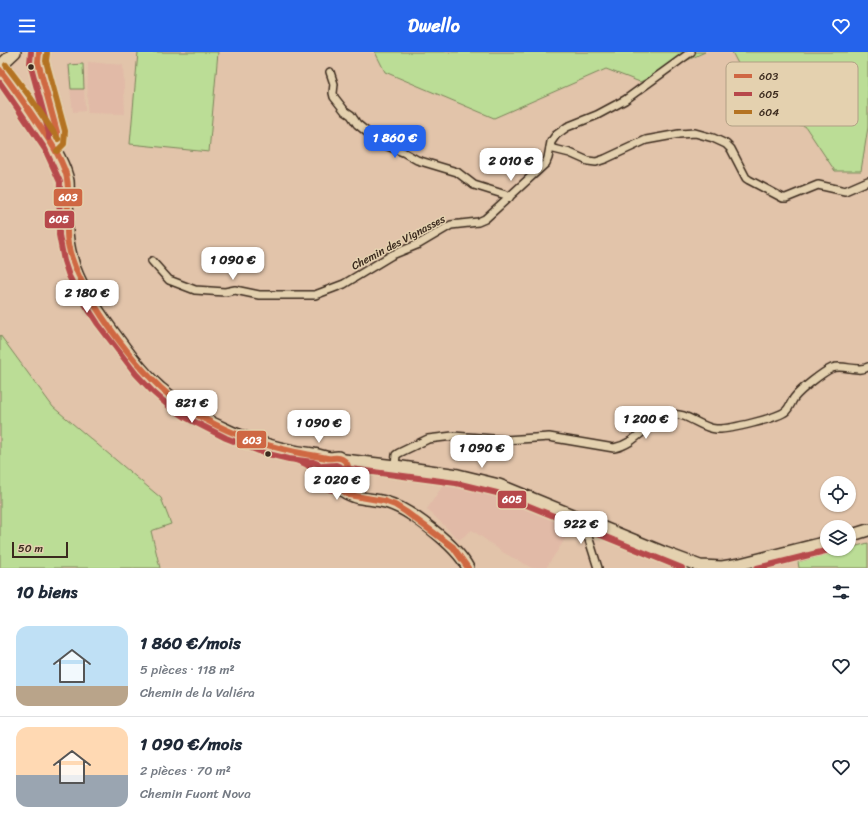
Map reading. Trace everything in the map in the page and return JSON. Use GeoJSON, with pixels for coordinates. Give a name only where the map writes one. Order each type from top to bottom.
{"type":"FeatureCollection","features":[{"type":"Feature","properties":{"kind":"main road"},"geometry":{"type":"LineString","coordinates":[[0,66],[15,52]]}},
{"type":"Feature","properties":{"kind":"main road"},"geometry":{"type":"LineString","coordinates":[[36,53],[57,132],[56,141],[52,145]]}},
{"type":"Feature","properties":{"kind":"main road"},"geometry":{"type":"LineString","coordinates":[[0,70],[23,101],[52,145],[68,180],[67,234],[72,259],[79,278],[96,307],[128,352],[159,387],[175,400],[210,421],[242,437],[266,445],[331,458],[338,457],[344,460],[458,475],[499,486],[689,562],[711,567],[740,564],[820,544]]}},
{"type":"Feature","properties":{"kind":"main road"},"geometry":{"type":"LineString","coordinates":[[304,453],[313,459],[323,469],[327,480],[342,478],[357,466],[365,463]]}},
{"type":"Feature","properties":{"kind":"main road"},"geometry":{"type":"LineString","coordinates":[[323,469],[326,462],[331,458]]}},
{"type":"Feature","properties":{"kind":"main road"},"geometry":{"type":"LineString","coordinates":[[342,478],[348,465],[344,460]]}},
{"type":"Feature","properties":{"kind":"main road"},"geometry":{"type":"LineString","coordinates":[[342,478],[356,497],[395,505],[406,512],[453,547],[468,568]]}},
{"type":"Feature","properties":{"kind":"main road"},"geometry":{"type":"LineString","coordinates":[[856,534],[868,530]]}},
{"type":"Feature","properties":{"kind":"street","name":"Chemin des Vignasses"},"geometry":{"type":"LineString","coordinates":[[152,261],[169,280],[195,290],[225,292],[235,290],[259,295],[315,294],[344,284],[392,256],[419,244],[451,225],[482,221],[488,217],[546,163],[551,142],[556,135],[567,127],[597,115],[624,100],[691,52]]}},
{"type":"Feature","properties":{"kind":"street"},"geometry":{"type":"LineString","coordinates":[[330,72],[334,84],[334,96],[345,111],[351,115],[357,124],[385,145],[403,152],[417,160],[457,172],[474,185],[506,195],[509,198]]}},
{"type":"Feature","properties":{"kind":"street"},"geometry":{"type":"LineString","coordinates":[[550,148],[570,152],[588,161],[596,162],[646,140],[679,134],[695,133],[713,138],[726,144],[731,149],[746,178],[783,198],[818,185],[845,191],[868,181]]}},
{"type":"Feature","properties":{"kind":"street"},"geometry":{"type":"LineString","coordinates":[[395,466],[396,455],[398,453],[428,439],[453,436],[506,440],[549,437],[614,448],[631,442],[643,430],[658,419],[672,414],[685,417],[702,425],[716,429],[731,427],[782,414],[802,389],[832,369],[840,367],[858,369],[868,367]]}},
{"type":"Feature","properties":{"kind":"street"},"geometry":{"type":"LineString","coordinates":[[588,522],[586,530],[598,568]]}},
{"type":"Feature","properties":{"kind":"shaded area"},"geometry":{"type":"Polygon","coordinates":[[[83,62],[85,111],[73,112],[67,64],[83,62]]]}},
{"type":"Feature","properties":{"kind":"shaded area"},"geometry":{"type":"Polygon","coordinates":[[[88,62],[123,65],[125,114],[87,113],[88,62]]]}},
{"type":"Feature","properties":{"kind":"shaded area"},"geometry":{"type":"Polygon","coordinates":[[[448,478],[494,491],[575,524],[546,568],[532,568],[504,553],[472,530],[459,540],[427,509],[448,478]]]}},
{"type":"Feature","properties":{"kind":"green space"},"geometry":{"type":"Polygon","coordinates":[[[138,52],[218,52],[209,152],[130,144],[138,52]]]}},
{"type":"Feature","properties":{"kind":"green space"},"geometry":{"type":"Polygon","coordinates":[[[375,52],[705,52],[640,82],[606,69],[494,118],[385,72],[375,52]]]}},
{"type":"Feature","properties":{"kind":"green space"},"geometry":{"type":"Polygon","coordinates":[[[732,52],[868,52],[868,127],[861,171],[835,171],[805,126],[858,126],[858,62],[737,62],[732,52]]]}},
{"type":"Feature","properties":{"kind":"green space"},"geometry":{"type":"Polygon","coordinates":[[[83,64],[84,89],[71,89],[69,65],[83,64]]]}},
{"type":"Feature","properties":{"kind":"green space"},"geometry":{"type":"Polygon","coordinates":[[[0,335],[53,407],[161,498],[171,524],[151,531],[160,568],[0,568],[0,335]]]}},
{"type":"Feature","properties":{"kind":"green space"},"geometry":{"type":"Polygon","coordinates":[[[868,543],[868,568],[799,568],[798,562],[820,556],[856,556],[856,546],[868,543]]]}},
{"type":"Feature","properties":{"kind":"transit line","name":"605"},"geometry":{"type":"LineString","coordinates":[[31,52],[30,63],[49,133],[49,138]]}},
{"type":"Feature","properties":{"kind":"transit line","name":"603"},"geometry":{"type":"LineString","coordinates":[[39,52],[38,62],[57,132],[57,138]]}},
{"type":"Feature","properties":{"kind":"transit line","name":"604"},"geometry":{"type":"LineString","coordinates":[[47,53],[46,61],[65,131],[64,144],[57,151]]}},
{"type":"Feature","properties":{"kind":"transit line","name":"604"},"geometry":{"type":"LineString","coordinates":[[6,65],[30,97],[58,139]]}},
{"type":"Feature","properties":{"kind":"transit line","name":"603"},"geometry":{"type":"LineString","coordinates":[[0,70],[45,134],[60,160],[68,183],[67,235],[68,244],[74,263],[83,284],[96,307],[127,351],[161,388],[189,410],[218,426],[264,444],[327,458],[340,458],[345,461],[348,466],[348,472],[344,480]]}},
{"type":"Feature","properties":{"kind":"transit line","name":"605"},"geometry":{"type":"LineString","coordinates":[[0,83],[45,149],[60,182],[59,235],[64,261],[76,290],[98,324],[136,374],[170,407],[187,418],[226,438],[264,453],[289,459],[313,462],[323,466],[336,465],[343,468],[456,483],[497,493],[682,568]]}},
{"type":"Feature","properties":{"kind":"transit line","name":"605"},"geometry":{"type":"LineString","coordinates":[[296,460],[310,467],[325,488],[333,490],[340,490],[344,488],[360,474],[374,472]]}},
{"type":"Feature","properties":{"kind":"transit line","name":"603"},"geometry":{"type":"LineString","coordinates":[[323,473],[327,479],[349,495],[384,501],[395,505],[406,512],[453,547],[468,568]]}},
{"type":"Feature","properties":{"kind":"transit line","name":"605"},"geometry":{"type":"LineString","coordinates":[[757,568],[820,552]]}}]}
